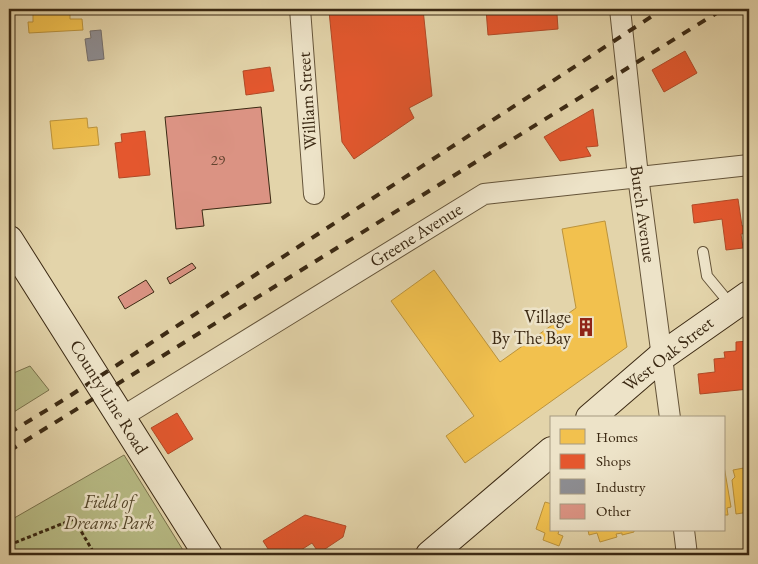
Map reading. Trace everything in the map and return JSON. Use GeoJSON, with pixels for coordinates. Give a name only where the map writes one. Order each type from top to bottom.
{"type":"FeatureCollection","features":[{"type":"Feature","properties":{"kind":"main road","name":"County Line Road"},"geometry":{"type":"LineString","coordinates":[[9,240],[208,555]]}},
{"type":"Feature","properties":{"kind":"main road","name":"West Oak Street"},"geometry":{"type":"LineString","coordinates":[[592,416],[662,356],[740,300]]}},
{"type":"Feature","properties":{"kind":"main road"},"geometry":{"type":"LineString","coordinates":[[430,555],[550,453]]}},
{"type":"Feature","properties":{"kind":"street","name":"William Street"},"geometry":{"type":"LineString","coordinates":[[300,9],[314,194]]}},
{"type":"Feature","properties":{"kind":"street","name":"Burch Avenue"},"geometry":{"type":"LineString","coordinates":[[620,9],[638,176],[670,416]]}},
{"type":"Feature","properties":{"kind":"street","name":"Greene Avenue"},"geometry":{"type":"LineString","coordinates":[[122,417],[484,194],[749,165]]}},
{"type":"Feature","properties":{"kind":"street"},"geometry":{"type":"LineString","coordinates":[[684,532],[687,555]]}},
{"type":"Feature","properties":{"kind":"lane"},"geometry":{"type":"LineString","coordinates":[[703,252],[707,276],[740,300]]}},
{"type":"Feature","properties":{"kind":"path"},"geometry":{"type":"LineString","coordinates":[[9,545],[74,519],[96,555]]}},
{"type":"Feature","properties":{"kind":"green space"},"geometry":{"type":"Polygon","coordinates":[[[30,366],[49,390],[9,415],[9,375],[30,366]]]}},
{"type":"Feature","properties":{"kind":"green space","name":"Field of Dreams Park"},"geometry":{"type":"Polygon","coordinates":[[[124,455],[186,555],[9,555],[9,521],[124,455]]]}},
{"type":"Feature","properties":{"kind":"building: Homes"},"geometry":{"type":"Polygon","coordinates":[[[33,9],[70,9],[70,19],[82,19],[83,30],[29,33],[28,22],[33,22],[33,9]]]}},
{"type":"Feature","properties":{"kind":"building: Homes"},"geometry":{"type":"Polygon","coordinates":[[[205,9],[248,9],[216,13],[216,10],[205,11],[205,9]]]}},
{"type":"Feature","properties":{"kind":"building: Homes"},"geometry":{"type":"Polygon","coordinates":[[[87,118],[88,128],[97,127],[99,145],[53,149],[50,121],[87,118]]]}},
{"type":"Feature","properties":{"kind":"building: Homes","name":"Village By The Bay"},"geometry":{"type":"Polygon","coordinates":[[[605,221],[627,347],[465,463],[446,436],[474,416],[391,301],[434,270],[500,362],[576,308],[562,229],[605,221]]]}},
{"type":"Feature","properties":{"kind":"building: Homes"},"geometry":{"type":"Polygon","coordinates":[[[749,467],[749,512],[736,514],[732,480],[735,477],[733,470],[749,467]]]}},
{"type":"Feature","properties":{"kind":"building: Homes"},"geometry":{"type":"Polygon","coordinates":[[[726,478],[731,507],[727,508],[728,515],[726,515],[726,478]]]}},
{"type":"Feature","properties":{"kind":"building: Homes"},"geometry":{"type":"Polygon","coordinates":[[[545,502],[550,503],[550,532],[558,532],[558,534],[563,536],[559,546],[543,540],[545,533],[536,529],[545,502]]]}},
{"type":"Feature","properties":{"kind":"building: Homes"},"geometry":{"type":"Polygon","coordinates":[[[588,532],[634,532],[622,535],[622,533],[616,534],[617,537],[600,542],[597,533],[589,535],[588,532]]]}},
{"type":"Feature","properties":{"kind":"building: Shops"},"geometry":{"type":"Polygon","coordinates":[[[348,9],[423,9],[432,96],[409,108],[414,118],[354,159],[342,142],[329,11],[348,9]]]}},
{"type":"Feature","properties":{"kind":"building: Shops"},"geometry":{"type":"Polygon","coordinates":[[[486,9],[593,9],[593,11],[557,14],[558,29],[488,35],[486,9]]]}},
{"type":"Feature","properties":{"kind":"building: Shops"},"geometry":{"type":"Polygon","coordinates":[[[685,51],[697,73],[664,92],[652,70],[685,51]]]}},
{"type":"Feature","properties":{"kind":"building: Shops"},"geometry":{"type":"Polygon","coordinates":[[[270,67],[274,91],[246,95],[243,71],[270,67]]]}},
{"type":"Feature","properties":{"kind":"building: Shops"},"geometry":{"type":"Polygon","coordinates":[[[593,109],[598,146],[586,147],[591,156],[560,161],[544,137],[593,109]]]}},
{"type":"Feature","properties":{"kind":"building: Shops"},"geometry":{"type":"Polygon","coordinates":[[[145,131],[150,175],[119,178],[115,143],[122,142],[121,134],[145,131]]]}},
{"type":"Feature","properties":{"kind":"building: Shops"},"geometry":{"type":"Polygon","coordinates":[[[738,199],[742,226],[747,225],[748,233],[741,234],[743,248],[726,250],[722,219],[694,223],[692,205],[738,199]]]}},
{"type":"Feature","properties":{"kind":"building: Shops"},"geometry":{"type":"Polygon","coordinates":[[[749,341],[749,389],[700,394],[698,374],[715,372],[714,359],[725,358],[724,352],[736,351],[736,342],[749,341]]]}},
{"type":"Feature","properties":{"kind":"building: Shops"},"geometry":{"type":"Polygon","coordinates":[[[177,413],[193,439],[168,454],[151,428],[177,413]]]}},
{"type":"Feature","properties":{"kind":"building: Shops"},"geometry":{"type":"Polygon","coordinates":[[[305,515],[346,526],[343,537],[319,553],[312,543],[293,555],[272,555],[263,541],[305,515]]]}},
{"type":"Feature","properties":{"kind":"building: Industry"},"geometry":{"type":"Polygon","coordinates":[[[101,30],[104,59],[88,61],[85,39],[91,38],[90,31],[101,30]]]}},
{"type":"Feature","properties":{"kind":"building: Other"},"geometry":{"type":"Polygon","coordinates":[[[261,107],[271,203],[202,210],[204,226],[176,229],[165,117],[261,107]]]}},
{"type":"Feature","properties":{"kind":"building: Other"},"geometry":{"type":"Polygon","coordinates":[[[192,263],[196,268],[170,284],[167,278],[192,263]]]}},
{"type":"Feature","properties":{"kind":"building: Other"},"geometry":{"type":"Polygon","coordinates":[[[146,280],[154,292],[125,309],[118,297],[146,280]]]}},
{"type":"Feature","properties":{"kind":"railway"},"geometry":{"type":"LineString","coordinates":[[9,433],[65,399],[663,9]]}},
{"type":"Feature","properties":{"kind":"railway"},"geometry":{"type":"LineString","coordinates":[[9,451],[723,9]]}},
{"type":"Feature","properties":{"kind":"place","name":"Village By The Bay"},"geometry":{"type":"Point","coordinates":[586,327]}}]}
